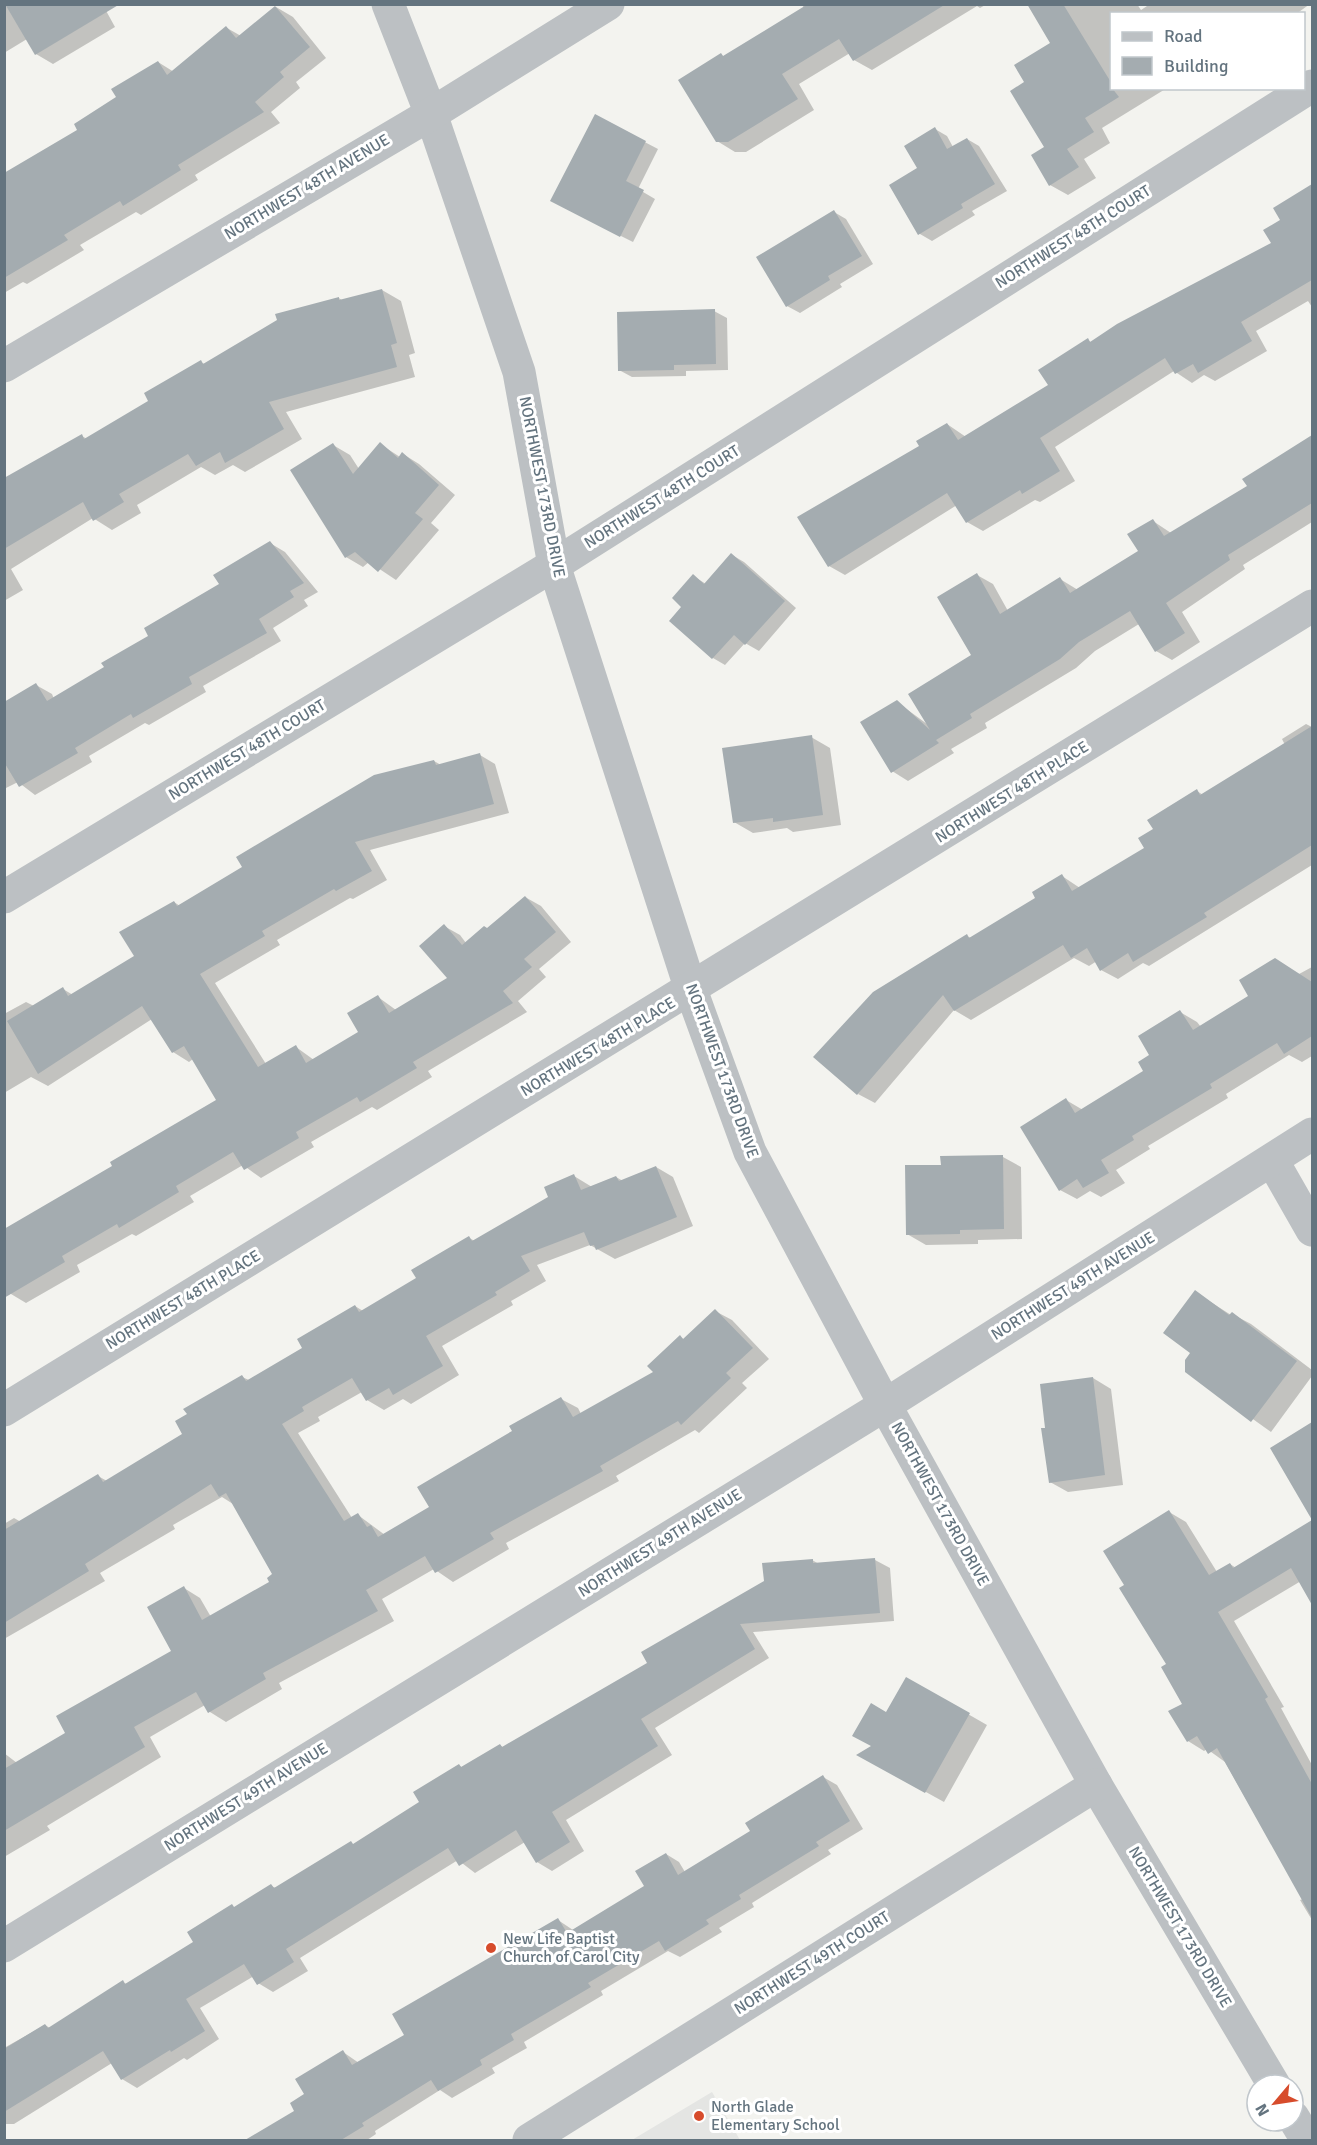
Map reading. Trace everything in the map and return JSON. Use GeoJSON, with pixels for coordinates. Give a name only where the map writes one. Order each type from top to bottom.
{"type":"FeatureCollection","features":[{"type":"Feature","properties":{"kind":"street","name":"NORTHWEST 173RD DRIVE"},"geometry":{"type":"LineString","coordinates":[[388,4],[431,114],[519,372],[554,565],[691,990],[750,1152],[885,1405],[1096,1785],[1267,2073]]}},
{"type":"Feature","properties":{"kind":"street","name":"NORTHWEST 48TH AVENUE"},"geometry":{"type":"LineString","coordinates":[[4,366],[431,114],[608,4]]}},
{"type":"Feature","properties":{"kind":"street","name":"NORTHWEST 48TH COURT"},"geometry":{"type":"LineString","coordinates":[[4,897],[554,565],[1312,86]]}},
{"type":"Feature","properties":{"kind":"street","name":"NORTHWEST 48TH PLACE"},"geometry":{"type":"LineString","coordinates":[[4,1410],[691,990],[1312,606]]}},
{"type":"Feature","properties":{"kind":"street","name":"NORTHWEST 49TH AVENUE"},"geometry":{"type":"LineString","coordinates":[[4,1946],[885,1405],[1312,1134]]}},
{"type":"Feature","properties":{"kind":"street"},"geometry":{"type":"LineString","coordinates":[[1272,1160],[1312,1230]]}},
{"type":"Feature","properties":{"kind":"street","name":"NORTHWEST 49TH COURT"},"geometry":{"type":"LineString","coordinates":[[529,2140],[1096,1785]]}},
{"type":"Feature","properties":{"kind":"shaded area","name":"North Glade Elementary School"},"geometry":{"type":"Polygon","coordinates":[[[712,2092],[740,2140],[632,2140],[712,2092]]]}},
{"type":"Feature","properties":{"kind":"building"},"geometry":{"type":"Polygon","coordinates":[[[5,4],[120,4],[35,55],[5,4]]]}},
{"type":"Feature","properties":{"kind":"building"},"geometry":{"type":"Polygon","coordinates":[[[808,4],[946,4],[853,61],[839,39],[782,74],[798,99],[728,142],[716,142],[678,80],[721,53],[723,56],[808,4]]]}},
{"type":"Feature","properties":{"kind":"building"},"geometry":{"type":"Polygon","coordinates":[[[1027,4],[1063,4],[1110,81],[1110,90],[1114,90],[1119,97],[1085,118],[1094,132],[1067,149],[1079,167],[1049,186],[1031,155],[1044,147],[1010,91],[1024,82],[1014,65],[1050,43],[1027,4]]]}},
{"type":"Feature","properties":{"kind":"building"},"geometry":{"type":"Polygon","coordinates":[[[275,6],[310,47],[280,72],[284,77],[255,102],[264,112],[178,165],[181,170],[123,206],[120,201],[64,235],[68,240],[4,278],[4,173],[77,130],[74,124],[116,97],[111,89],[158,61],[167,75],[226,26],[236,38],[275,6]]]}},
{"type":"Feature","properties":{"kind":"building"},"geometry":{"type":"Polygon","coordinates":[[[595,114],[646,141],[626,181],[644,190],[620,237],[550,201],[595,114]]]}},
{"type":"Feature","properties":{"kind":"building"},"geometry":{"type":"Polygon","coordinates":[[[935,127],[947,149],[967,138],[995,184],[961,204],[963,208],[918,235],[889,185],[917,168],[904,146],[935,127]]]}},
{"type":"Feature","properties":{"kind":"building"},"geometry":{"type":"Polygon","coordinates":[[[1312,184],[1312,280],[1241,322],[1252,341],[1198,373],[1193,364],[1175,374],[1165,358],[1040,438],[1060,471],[1022,494],[1020,490],[966,523],[947,493],[828,567],[797,517],[919,446],[916,441],[947,423],[958,440],[1048,385],[1038,370],[1088,338],[1090,342],[1117,324],[1271,243],[1263,230],[1280,220],[1273,208],[1312,184]]]}},
{"type":"Feature","properties":{"kind":"building"},"geometry":{"type":"Polygon","coordinates":[[[834,210],[862,256],[828,276],[830,280],[786,307],[756,257],[834,210]]]}},
{"type":"Feature","properties":{"kind":"building"},"geometry":{"type":"Polygon","coordinates":[[[382,289],[397,343],[391,345],[397,367],[269,402],[284,429],[225,463],[220,452],[196,466],[188,454],[119,494],[124,502],[93,521],[83,502],[4,549],[4,478],[82,434],[84,439],[148,401],[144,393],[201,360],[203,364],[277,320],[275,314],[339,297],[339,300],[382,289]]]}},
{"type":"Feature","properties":{"kind":"building"},"geometry":{"type":"Polygon","coordinates":[[[715,309],[716,364],[674,365],[674,370],[618,371],[617,312],[715,309]]]}},
{"type":"Feature","properties":{"kind":"building"},"geometry":{"type":"Polygon","coordinates":[[[1312,435],[1312,503],[1228,555],[1230,560],[1166,603],[1185,633],[1155,652],[1130,611],[1079,642],[1060,659],[970,714],[972,718],[936,740],[939,743],[891,773],[860,722],[897,700],[930,730],[908,694],[971,655],[937,597],[977,573],[1000,614],[1060,577],[1070,593],[1138,551],[1127,534],[1153,519],[1164,536],[1247,486],[1242,479],[1312,435]]]}},
{"type":"Feature","properties":{"kind":"building"},"geometry":{"type":"Polygon","coordinates":[[[380,442],[398,458],[402,452],[439,485],[415,513],[423,519],[378,572],[355,552],[345,558],[290,470],[333,443],[353,474],[380,442]]]}},
{"type":"Feature","properties":{"kind":"building"},"geometry":{"type":"Polygon","coordinates":[[[270,541],[304,583],[290,591],[294,597],[259,619],[267,633],[189,677],[192,684],[133,718],[131,714],[75,748],[78,753],[19,787],[4,762],[4,702],[36,683],[47,701],[104,667],[101,663],[148,636],[144,628],[219,584],[213,575],[270,541]]]}},
{"type":"Feature","properties":{"kind":"building"},"geometry":{"type":"Polygon","coordinates":[[[731,553],[785,601],[745,645],[734,635],[712,659],[669,621],[681,607],[672,598],[693,574],[704,584],[731,553]]]}},
{"type":"Feature","properties":{"kind":"building"},"geometry":{"type":"Polygon","coordinates":[[[1312,726],[1312,845],[1204,913],[1207,917],[1133,962],[1128,953],[1100,971],[1087,948],[1071,958],[1063,945],[954,1011],[943,995],[857,1095],[813,1057],[873,992],[967,934],[969,938],[1035,898],[1032,892],[1062,874],[1072,891],[1144,848],[1138,838],[1153,829],[1147,820],[1197,789],[1200,795],[1312,726]]]}},
{"type":"Feature","properties":{"kind":"building"},"geometry":{"type":"Polygon","coordinates":[[[812,735],[823,815],[773,822],[773,818],[733,823],[722,748],[812,735]]]}},
{"type":"Feature","properties":{"kind":"building"},"geometry":{"type":"Polygon","coordinates":[[[480,753],[494,804],[355,842],[372,871],[336,891],[334,889],[262,931],[265,936],[200,974],[258,1067],[296,1045],[306,1063],[358,1032],[347,1013],[378,995],[389,1013],[447,978],[419,946],[444,924],[462,945],[484,926],[487,928],[525,896],[556,932],[524,959],[532,967],[503,991],[513,1003],[413,1062],[417,1068],[360,1102],[357,1097],[296,1132],[299,1138],[244,1170],[233,1152],[176,1186],[179,1192],[119,1228],[117,1224],[62,1256],[65,1262],[4,1298],[4,1229],[112,1166],[110,1162],[216,1100],[184,1046],[172,1053],[142,1006],[38,1074],[7,1021],[63,987],[68,996],[134,956],[119,932],[174,901],[177,906],[242,867],[236,857],[374,775],[434,760],[436,765],[480,753]]]}},
{"type":"Feature","properties":{"kind":"building"},"geometry":{"type":"Polygon","coordinates":[[[1275,958],[1312,982],[1312,1036],[1284,1054],[1277,1043],[1210,1084],[1212,1088],[1132,1136],[1134,1140],[1101,1160],[1109,1173],[1083,1188],[1077,1179],[1059,1191],[1020,1127],[1066,1098],[1075,1113],[1143,1071],[1138,1062],[1149,1055],[1138,1036],[1180,1010],[1193,1030],[1248,996],[1239,980],[1275,958]]]}},
{"type":"Feature","properties":{"kind":"building"},"geometry":{"type":"Polygon","coordinates":[[[1003,1155],[1004,1229],[960,1230],[960,1234],[906,1235],[905,1165],[941,1165],[940,1156],[1003,1155]]]}},
{"type":"Feature","properties":{"kind":"building"},"geometry":{"type":"Polygon","coordinates":[[[656,1166],[677,1217],[596,1250],[594,1245],[590,1246],[584,1232],[521,1256],[530,1271],[495,1292],[497,1295],[426,1336],[443,1366],[393,1395],[389,1388],[366,1401],[352,1378],[302,1407],[304,1411],[282,1424],[344,1521],[358,1513],[367,1527],[371,1525],[378,1537],[429,1507],[417,1487],[512,1431],[509,1426],[561,1397],[573,1417],[653,1372],[647,1366],[680,1335],[683,1339],[715,1309],[753,1348],[726,1373],[731,1378],[681,1425],[678,1421],[600,1466],[603,1471],[490,1533],[494,1539],[435,1573],[425,1556],[366,1590],[378,1611],[263,1673],[266,1679],[208,1713],[196,1692],[134,1727],[145,1747],[4,1831],[4,1769],[65,1733],[56,1716],[171,1651],[147,1607],[184,1586],[202,1620],[269,1582],[267,1578],[272,1574],[226,1493],[219,1497],[211,1484],[85,1564],[89,1571],[4,1623],[4,1530],[98,1474],[103,1482],[182,1434],[175,1421],[187,1414],[183,1409],[242,1375],[246,1381],[302,1348],[297,1339],[355,1305],[359,1312],[416,1278],[411,1270],[469,1236],[472,1241],[548,1197],[544,1187],[574,1174],[581,1190],[616,1176],[619,1181],[656,1166]]]}},
{"type":"Feature","properties":{"kind":"building"},"geometry":{"type":"Polygon","coordinates":[[[1195,1290],[1229,1315],[1232,1312],[1297,1361],[1251,1422],[1185,1372],[1185,1360],[1190,1353],[1163,1333],[1195,1290]]]}},
{"type":"Feature","properties":{"kind":"building"},"geometry":{"type":"Polygon","coordinates":[[[1093,1377],[1105,1475],[1049,1483],[1041,1428],[1045,1428],[1040,1384],[1093,1377]]]}},
{"type":"Feature","properties":{"kind":"building"},"geometry":{"type":"Polygon","coordinates":[[[1312,1422],[1312,1520],[1270,1448],[1312,1422]]]}},
{"type":"Feature","properties":{"kind":"building"},"geometry":{"type":"Polygon","coordinates":[[[1169,1510],[1209,1575],[1230,1563],[1233,1568],[1312,1520],[1312,1605],[1291,1568],[1218,1612],[1268,1697],[1265,1699],[1312,1784],[1312,1918],[1217,1748],[1208,1754],[1197,1736],[1187,1742],[1168,1711],[1182,1704],[1161,1667],[1166,1664],[1119,1588],[1124,1585],[1103,1551],[1169,1510]]]}},
{"type":"Feature","properties":{"kind":"building"},"geometry":{"type":"Polygon","coordinates":[[[875,1558],[880,1613],[740,1624],[755,1649],[641,1719],[658,1746],[552,1812],[570,1842],[536,1863],[516,1830],[459,1866],[448,1848],[286,1949],[294,1962],[257,1985],[244,1964],[186,1999],[205,2031],[171,2052],[170,2050],[121,2080],[103,2051],[4,2112],[4,2049],[45,2024],[48,2028],[123,1980],[125,1984],[193,1942],[187,1932],[232,1904],[234,1907],[271,1884],[274,1888],[351,1841],[353,1844],[419,1802],[413,1792],[459,1764],[461,1767],[500,1744],[502,1747],[647,1663],[641,1652],[764,1581],[762,1563],[813,1559],[813,1563],[875,1558]]]}},
{"type":"Feature","properties":{"kind":"building"},"geometry":{"type":"Polygon","coordinates":[[[906,1677],[970,1713],[925,1793],[856,1755],[871,1746],[852,1736],[871,1703],[886,1712],[906,1677]]]}},
{"type":"Feature","properties":{"kind":"building"},"geometry":{"type":"Polygon","coordinates":[[[823,1775],[850,1821],[816,1842],[819,1846],[739,1895],[741,1899],[706,1920],[709,1924],[665,1951],[659,1941],[588,1983],[591,1987],[511,2034],[514,2040],[480,2060],[482,2065],[438,2091],[431,2080],[362,2123],[364,2126],[341,2140],[245,2140],[294,2111],[290,2103],[304,2094],[295,2079],[343,2050],[352,2065],[404,2035],[392,2014],[558,1918],[567,1933],[644,1886],[635,1871],[666,1853],[678,1875],[750,1831],[745,1823],[823,1775]]]}},
{"type":"Feature","properties":{"kind":"place","name":"New Life Baptist Church of Carol City"},"geometry":{"type":"Point","coordinates":[491,1948]}},
{"type":"Feature","properties":{"kind":"place","name":"North Glade Elementary School"},"geometry":{"type":"Point","coordinates":[699,2116]}}]}
